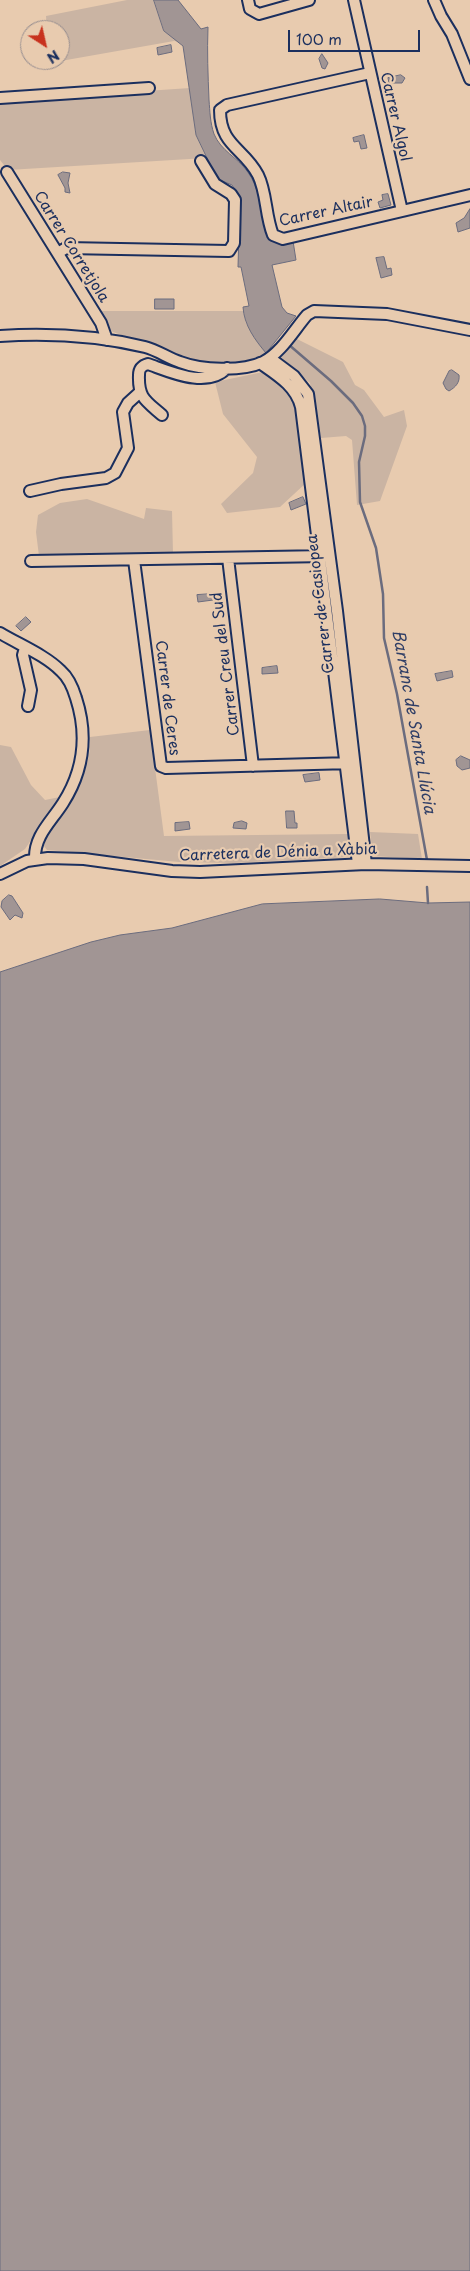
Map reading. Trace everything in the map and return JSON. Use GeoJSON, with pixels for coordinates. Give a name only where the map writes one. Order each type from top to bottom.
{"type":"FeatureCollection","features":[{"type":"Feature","properties":{"kind":"street"},"geometry":{"type":"LineString","coordinates":[[248,0],[250,9],[256,14],[309,0]]}},
{"type":"Feature","properties":{"kind":"street","name":"Carrer Algol"},"geometry":{"type":"LineString","coordinates":[[354,0],[402,211]]}},
{"type":"Feature","properties":{"kind":"street"},"geometry":{"type":"LineString","coordinates":[[434,0],[440,16],[452,34],[470,80]]}},
{"type":"Feature","properties":{"kind":"street","name":"Carrer Altair"},"geometry":{"type":"LineString","coordinates":[[370,73],[227,105],[220,110],[222,125],[229,143],[246,158],[258,176],[271,230],[276,237],[283,239],[470,195]]}},
{"type":"Feature","properties":{"kind":"street"},"geometry":{"type":"LineString","coordinates":[[0,98],[149,88]]}},
{"type":"Feature","properties":{"kind":"street"},"geometry":{"type":"LineString","coordinates":[[58,253],[66,248],[229,250],[234,243],[235,200],[231,194],[215,184],[201,161]]}},
{"type":"Feature","properties":{"kind":"street","name":"Carrer Corretjola"},"geometry":{"type":"LineString","coordinates":[[7,172],[101,323],[107,340]]}},
{"type":"Feature","properties":{"kind":"street"},"geometry":{"type":"LineString","coordinates":[[0,336],[34,334],[107,340],[146,347],[181,363],[227,368],[260,363],[272,356],[307,315],[319,310],[387,314],[470,330]]}},
{"type":"Feature","properties":{"kind":"street","name":"Carrer de Casiopea"},"geometry":{"type":"LineString","coordinates":[[272,356],[294,376],[308,394],[325,556],[362,864]]}},
{"type":"Feature","properties":{"kind":"street","name":"Carrer de Casiopea"},"geometry":{"type":"LineString","coordinates":[[260,363],[287,383],[299,398],[325,556]]}},
{"type":"Feature","properties":{"kind":"street"},"geometry":{"type":"LineString","coordinates":[[162,415],[142,398],[139,393],[139,372],[143,365],[148,364],[195,378],[221,375],[227,368]]}},
{"type":"Feature","properties":{"kind":"street"},"geometry":{"type":"LineString","coordinates":[[30,492],[61,484],[106,478],[115,473],[128,448],[123,412],[128,402],[139,393]]}},
{"type":"Feature","properties":{"kind":"street"},"geometry":{"type":"LineString","coordinates":[[31,561],[325,556]]}},
{"type":"Feature","properties":{"kind":"street","name":"Carrer Creu del Sud"},"geometry":{"type":"LineString","coordinates":[[228,558],[253,766]]}},
{"type":"Feature","properties":{"kind":"street","name":"Carrer de Ceres"},"geometry":{"type":"LineString","coordinates":[[134,560],[161,766],[164,768],[350,763]]}},
{"type":"Feature","properties":{"kind":"street"},"geometry":{"type":"LineString","coordinates":[[0,633],[55,666],[66,677],[80,710],[84,735],[82,756],[75,779],[65,800],[37,841],[35,859]]}},
{"type":"Feature","properties":{"kind":"street"},"geometry":{"type":"LineString","coordinates":[[25,648],[23,655],[31,690],[28,706]]}},
{"type":"Feature","properties":{"kind":"street","name":"Carretera de Dénia a Xàbia"},"geometry":{"type":"LineString","coordinates":[[0,874],[35,859],[84,859],[172,871],[200,872],[362,864],[470,866]]}},
{"type":"Feature","properties":{"kind":"shaded area"},"geometry":{"type":"Polygon","coordinates":[[[127,0],[154,0],[164,31],[180,42],[174,41],[70,59],[70,20],[46,20],[46,16],[127,0]]]}},
{"type":"Feature","properties":{"kind":"shaded area"},"geometry":{"type":"Polygon","coordinates":[[[154,0],[178,0],[201,29],[208,27],[209,100],[214,134],[221,145],[243,166],[251,177],[257,192],[267,233],[275,242],[293,241],[296,260],[272,265],[282,307],[287,313],[296,316],[266,353],[251,332],[244,314],[243,307],[249,306],[241,267],[238,267],[240,197],[232,185],[220,180],[215,175],[196,135],[183,46],[164,31],[154,0]]]}},
{"type":"Feature","properties":{"kind":"shaded area"},"geometry":{"type":"Polygon","coordinates":[[[171,45],[172,52],[158,55],[157,48],[171,45]]]}},
{"type":"Feature","properties":{"kind":"shaded area"},"geometry":{"type":"Polygon","coordinates":[[[322,54],[328,63],[325,69],[322,68],[319,59],[322,54]]]}},
{"type":"Feature","properties":{"kind":"shaded area"},"geometry":{"type":"Polygon","coordinates":[[[401,75],[405,78],[402,83],[389,83],[388,78],[401,75]]]}},
{"type":"Feature","properties":{"kind":"shaded area"},"geometry":{"type":"Polygon","coordinates":[[[190,88],[196,135],[206,158],[8,170],[0,160],[0,101],[190,88]]]}},
{"type":"Feature","properties":{"kind":"shaded area"},"geometry":{"type":"Polygon","coordinates":[[[364,135],[367,148],[361,149],[359,141],[354,142],[353,138],[364,135]]]}},
{"type":"Feature","properties":{"kind":"shaded area"},"geometry":{"type":"Polygon","coordinates":[[[63,172],[70,173],[68,183],[70,193],[65,192],[65,188],[58,175],[63,172]]]}},
{"type":"Feature","properties":{"kind":"shaded area"},"geometry":{"type":"Polygon","coordinates":[[[388,194],[391,205],[380,208],[378,202],[383,200],[382,195],[388,194]]]}},
{"type":"Feature","properties":{"kind":"shaded area"},"geometry":{"type":"Polygon","coordinates":[[[470,209],[470,228],[458,232],[456,223],[464,218],[470,209]]]}},
{"type":"Feature","properties":{"kind":"shaded area"},"geometry":{"type":"Polygon","coordinates":[[[384,257],[387,269],[391,268],[392,275],[381,278],[376,258],[384,257]]]}},
{"type":"Feature","properties":{"kind":"shaded area"},"geometry":{"type":"Polygon","coordinates":[[[155,299],[174,299],[174,309],[155,309],[155,299]]]}},
{"type":"Feature","properties":{"kind":"shaded area"},"geometry":{"type":"Polygon","coordinates":[[[99,311],[243,311],[246,323],[266,353],[248,361],[229,364],[189,359],[113,332],[108,328],[99,311]]]}},
{"type":"Feature","properties":{"kind":"shaded area"},"geometry":{"type":"Polygon","coordinates":[[[295,338],[343,362],[355,385],[364,390],[384,417],[404,410],[407,426],[380,501],[357,505],[352,440],[346,436],[321,438],[310,383],[281,357],[295,338]]]}},
{"type":"Feature","properties":{"kind":"shaded area"},"geometry":{"type":"Polygon","coordinates":[[[452,370],[459,375],[459,380],[456,386],[449,391],[443,383],[449,371],[452,370]]]}},
{"type":"Feature","properties":{"kind":"shaded area"},"geometry":{"type":"Polygon","coordinates":[[[263,372],[279,383],[294,402],[307,482],[280,507],[227,513],[221,504],[253,473],[257,457],[223,414],[215,382],[263,372]]]}},
{"type":"Feature","properties":{"kind":"shaded area"},"geometry":{"type":"Polygon","coordinates":[[[303,497],[306,504],[291,510],[289,503],[303,497]]]}},
{"type":"Feature","properties":{"kind":"shaded area"},"geometry":{"type":"Polygon","coordinates":[[[87,499],[144,519],[146,508],[172,511],[173,554],[39,556],[36,532],[38,515],[60,503],[87,499]]]}},
{"type":"Feature","properties":{"kind":"shaded area"},"geometry":{"type":"Polygon","coordinates":[[[212,594],[213,600],[198,602],[197,595],[212,594]]]}},
{"type":"Feature","properties":{"kind":"shaded area"},"geometry":{"type":"Polygon","coordinates":[[[26,617],[31,622],[21,631],[16,626],[26,617]]]}},
{"type":"Feature","properties":{"kind":"shaded area"},"geometry":{"type":"Polygon","coordinates":[[[277,666],[278,673],[262,674],[262,668],[277,666]]]}},
{"type":"Feature","properties":{"kind":"shaded area"},"geometry":{"type":"Polygon","coordinates":[[[452,671],[453,677],[437,681],[435,674],[452,671]]]}},
{"type":"Feature","properties":{"kind":"shaded area"},"geometry":{"type":"Polygon","coordinates":[[[150,730],[164,836],[349,834],[352,854],[349,857],[233,863],[179,862],[47,850],[44,846],[46,839],[76,791],[87,765],[90,737],[150,730]]]}},
{"type":"Feature","properties":{"kind":"shaded area"},"geometry":{"type":"Polygon","coordinates":[[[0,745],[11,747],[31,785],[45,800],[60,797],[25,849],[0,866],[0,745]]]}},
{"type":"Feature","properties":{"kind":"shaded area"},"geometry":{"type":"Polygon","coordinates":[[[461,756],[470,760],[470,768],[462,770],[457,766],[456,760],[461,756]]]}},
{"type":"Feature","properties":{"kind":"shaded area"},"geometry":{"type":"Polygon","coordinates":[[[319,773],[320,780],[305,782],[303,775],[319,773]]]}},
{"type":"Feature","properties":{"kind":"shaded area"},"geometry":{"type":"Polygon","coordinates":[[[286,811],[294,811],[297,828],[287,828],[286,811]]]}},
{"type":"Feature","properties":{"kind":"shaded area"},"geometry":{"type":"Polygon","coordinates":[[[242,821],[247,823],[246,829],[233,828],[234,823],[242,821]]]}},
{"type":"Feature","properties":{"kind":"shaded area"},"geometry":{"type":"Polygon","coordinates":[[[189,822],[190,829],[175,831],[175,823],[189,822]]]}},
{"type":"Feature","properties":{"kind":"shaded area"},"geometry":{"type":"Polygon","coordinates":[[[370,832],[418,834],[422,859],[373,856],[370,832]]]}},
{"type":"Feature","properties":{"kind":"shaded area"},"geometry":{"type":"Polygon","coordinates":[[[9,895],[12,896],[23,913],[22,918],[15,915],[10,920],[1,907],[2,901],[9,895]]]}},
{"type":"Feature","properties":{"kind":"shaded area"},"geometry":{"type":"Polygon","coordinates":[[[380,899],[428,903],[470,902],[470,2271],[0,2271],[0,972],[91,942],[120,935],[172,928],[262,904],[380,899]]]}},
{"type":"Feature","properties":{"kind":"waterway","name":"Barranc de Santa Llúcia"},"geometry":{"type":"LineString","coordinates":[[288,344],[331,381],[353,403],[362,416],[365,426],[365,436],[359,462],[360,502],[376,548],[383,594],[384,638],[397,694],[427,860]]}},
{"type":"Feature","properties":{"kind":"waterway","name":"Barranc de Santa Llúcia"},"geometry":{"type":"LineString","coordinates":[[427,887],[428,903]]}}]}
